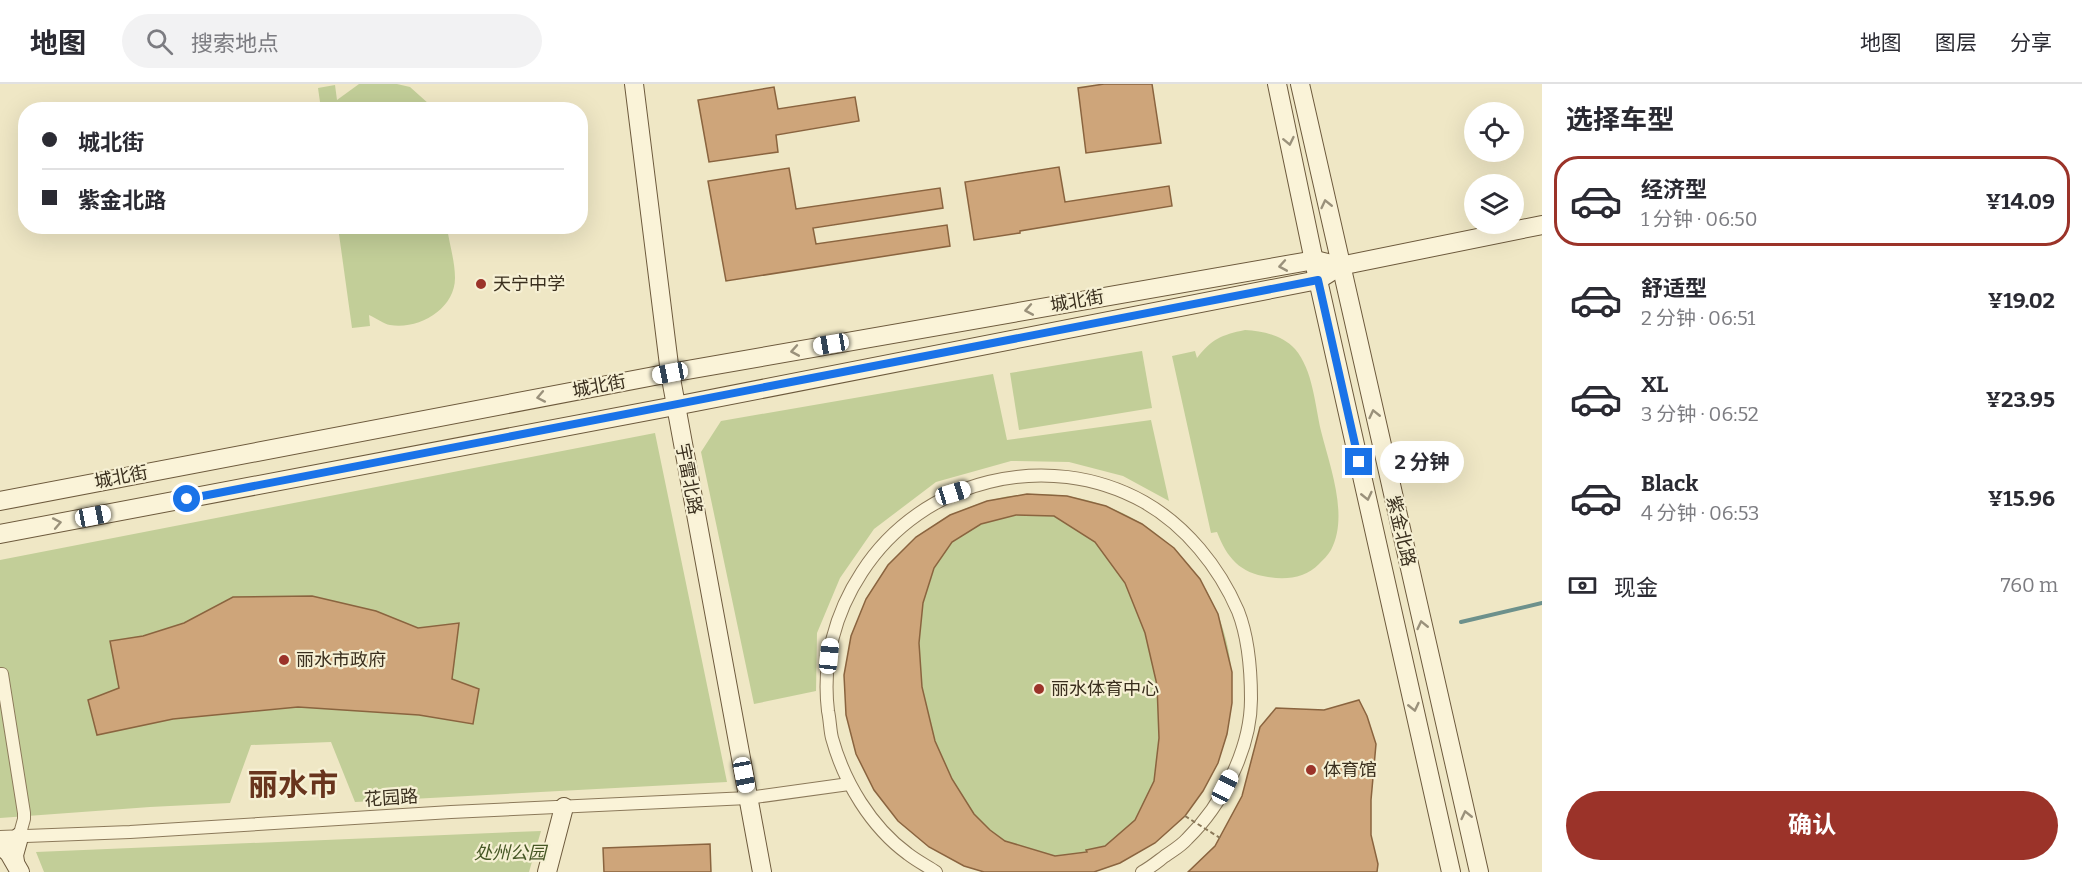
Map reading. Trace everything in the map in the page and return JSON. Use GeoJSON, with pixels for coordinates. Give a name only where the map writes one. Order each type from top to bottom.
{"type":"FeatureCollection","features":[{"type":"Feature","properties":{"kind":"main road","name":"宇雷北路"},"geometry":{"type":"LineString","coordinates":[[634,84],[675,406],[762,872]]}},
{"type":"Feature","properties":{"kind":"main road","name":"紫金北路"},"geometry":{"type":"LineString","coordinates":[[1277,84],[1318,280],[1451,872]]}},
{"type":"Feature","properties":{"kind":"main road","name":"紫金北路"},"geometry":{"type":"LineString","coordinates":[[1300,84],[1479,872]]}},
{"type":"Feature","properties":{"kind":"main road","name":"城北街"},"geometry":{"type":"LineString","coordinates":[[0,534],[675,406],[1318,280],[1340,266],[1542,225]]}},
{"type":"Feature","properties":{"kind":"main road","name":"城北街"},"geometry":{"type":"LineString","coordinates":[[0,501],[670,373],[1315,260],[1340,266]]}},
{"type":"Feature","properties":{"kind":"main road"},"geometry":{"type":"LineString","coordinates":[[547,872],[564,807]]}},
{"type":"Feature","properties":{"kind":"main road"},"geometry":{"type":"LineString","coordinates":[[17,867],[14,855],[19,837]]}},
{"type":"Feature","properties":{"kind":"main road"},"geometry":{"type":"LineString","coordinates":[[0,845],[9,853],[17,867]]}},
{"type":"Feature","properties":{"kind":"street"},"geometry":{"type":"LineString","coordinates":[[936,872],[906,853],[874,821],[849,784],[832,738],[826,689],[831,640],[848,593],[874,552],[910,518],[953,493],[1000,478],[1049,475],[1098,483],[1144,502],[1184,531],[1197,546],[1216,569],[1239,612],[1250,660],[1251,710],[1240,758],[1218,802],[1187,840],[1142,872]]}},
{"type":"Feature","properties":{"kind":"street"},"geometry":{"type":"LineString","coordinates":[[0,675],[2,674],[24,813],[19,837]]}},
{"type":"Feature","properties":{"kind":"street","name":"花园路"},"geometry":{"type":"LineString","coordinates":[[0,837],[748,798],[849,784]]}},
{"type":"Feature","properties":{"kind":"path"},"geometry":{"type":"LineString","coordinates":[[1185,816],[1220,838]]}},
{"type":"Feature","properties":{"kind":"green space"},"geometry":{"type":"Polygon","coordinates":[[[359,84],[397,84],[410,87],[427,102],[320,102],[318,88],[335,85],[337,100],[359,84]]]}},
{"type":"Feature","properties":{"kind":"green space"},"geometry":{"type":"Polygon","coordinates":[[[339,234],[448,234],[455,278],[449,299],[442,308],[433,315],[412,324],[390,325],[369,315],[370,326],[352,328],[339,234]]]}},
{"type":"Feature","properties":{"kind":"green space"},"geometry":{"type":"Polygon","coordinates":[[[1245,330],[1278,337],[1290,344],[1301,357],[1313,388],[1333,476],[1338,507],[1336,537],[1331,550],[1314,569],[1295,577],[1275,578],[1258,575],[1242,568],[1230,557],[1217,532],[1211,533],[1172,356],[1195,351],[1197,358],[1207,346],[1218,339],[1245,330]]]}},
{"type":"Feature","properties":{"kind":"green space"},"geometry":{"type":"Polygon","coordinates":[[[1142,351],[1152,408],[1019,430],[1010,373],[1142,351]]]}},
{"type":"Feature","properties":{"kind":"green space"},"geometry":{"type":"Polygon","coordinates":[[[993,374],[1007,440],[1151,420],[1169,501],[1123,476],[1069,462],[1011,461],[936,482],[874,529],[840,578],[817,633],[816,691],[754,704],[701,452],[721,421],[993,374]]]}},
{"type":"Feature","properties":{"kind":"green space"},"geometry":{"type":"Polygon","coordinates":[[[655,433],[727,782],[355,802],[331,742],[251,745],[230,803],[0,818],[0,560],[655,433]]]}},
{"type":"Feature","properties":{"kind":"green space","name":"丽水体育中心"},"geometry":{"type":"Polygon","coordinates":[[[1020,495],[1058,495],[1095,503],[1130,517],[1161,538],[1188,565],[1209,596],[1223,631],[1231,668],[1231,706],[1228,725],[1217,761],[1199,794],[1175,823],[1146,847],[1113,865],[1088,873],[990,873],[965,865],[932,847],[917,836],[890,809],[869,778],[855,743],[847,706],[847,668],[855,631],[869,596],[890,565],[917,538],[948,517],[983,503],[1020,495]]]}},
{"type":"Feature","properties":{"kind":"green space","name":"处州公园"},"geometry":{"type":"Polygon","coordinates":[[[541,831],[529,872],[44,872],[36,852],[541,831]]]}},
{"type":"Feature","properties":{"kind":"building"},"geometry":{"type":"Polygon","coordinates":[[[1104,84],[1152,84],[1161,143],[1086,153],[1078,88],[1104,84]]]}},
{"type":"Feature","properties":{"kind":"building"},"geometry":{"type":"Polygon","coordinates":[[[774,87],[778,109],[855,97],[859,121],[776,135],[778,152],[709,162],[698,100],[774,87]]]}},
{"type":"Feature","properties":{"kind":"building"},"geometry":{"type":"Polygon","coordinates":[[[1059,167],[1065,202],[1169,186],[1172,206],[974,240],[965,182],[1059,167]]]}},
{"type":"Feature","properties":{"kind":"building"},"geometry":{"type":"Polygon","coordinates":[[[789,168],[796,209],[940,188],[943,208],[813,228],[816,244],[947,225],[950,246],[726,281],[708,181],[789,168]]]}},
{"type":"Feature","properties":{"kind":"building"},"geometry":{"type":"Polygon","coordinates":[[[1027,494],[1067,496],[1106,506],[1142,524],[1174,548],[1200,579],[1218,614],[1232,672],[1232,703],[1227,734],[1218,763],[1203,791],[1185,816],[1155,843],[1120,863],[1094,872],[984,872],[964,866],[929,847],[898,821],[874,790],[856,754],[846,715],[844,675],[851,636],[866,599],[888,565],[916,537],[950,515],[987,501],[1027,494]],[[1016,515],[981,524],[952,542],[934,568],[923,603],[919,643],[922,687],[935,741],[952,779],[974,814],[1005,841],[1055,856],[1087,852],[1086,850],[1105,846],[1135,820],[1154,781],[1159,738],[1157,685],[1145,633],[1125,583],[1095,542],[1054,516],[1016,515]]]}},
{"type":"Feature","properties":{"kind":"building","name":"丽水市政府"},"geometry":{"type":"Polygon","coordinates":[[[312,596],[376,611],[418,628],[459,623],[452,679],[479,689],[473,724],[419,715],[298,707],[173,719],[97,735],[88,700],[119,688],[110,641],[143,636],[184,623],[233,597],[312,596]]]}},
{"type":"Feature","properties":{"kind":"building","name":"体育馆"},"geometry":{"type":"Polygon","coordinates":[[[1359,700],[1376,744],[1371,800],[1371,835],[1378,864],[1377,872],[1188,872],[1215,846],[1242,796],[1260,727],[1276,708],[1324,710],[1359,700]]]}},
{"type":"Feature","properties":{"kind":"building"},"geometry":{"type":"Polygon","coordinates":[[[710,844],[711,872],[604,872],[603,848],[710,844]]]}},
{"type":"Feature","properties":{"kind":"waterway"},"geometry":{"type":"LineString","coordinates":[[1461,622],[1542,603]]}},
{"type":"Feature","properties":{"kind":"place","name":"天宁中学"},"geometry":{"type":"Point","coordinates":[481,284]}},
{"type":"Feature","properties":{"kind":"place","name":"丽水市政府"},"geometry":{"type":"Point","coordinates":[284,660]}},
{"type":"Feature","properties":{"kind":"place","name":"丽水体育中心"},"geometry":{"type":"Point","coordinates":[1039,689]}},
{"type":"Feature","properties":{"kind":"place","name":"体育馆"},"geometry":{"type":"Point","coordinates":[1311,770]}},
{"type":"Feature","properties":{"kind":"district","name":"丽水市"},"geometry":{"type":"Point","coordinates":[293,785]}},
{"type":"Feature","properties":{"kind":"route"},"geometry":{"type":"LineString","coordinates":[[187,499],[1318,280],[1359,462]]}}]}
